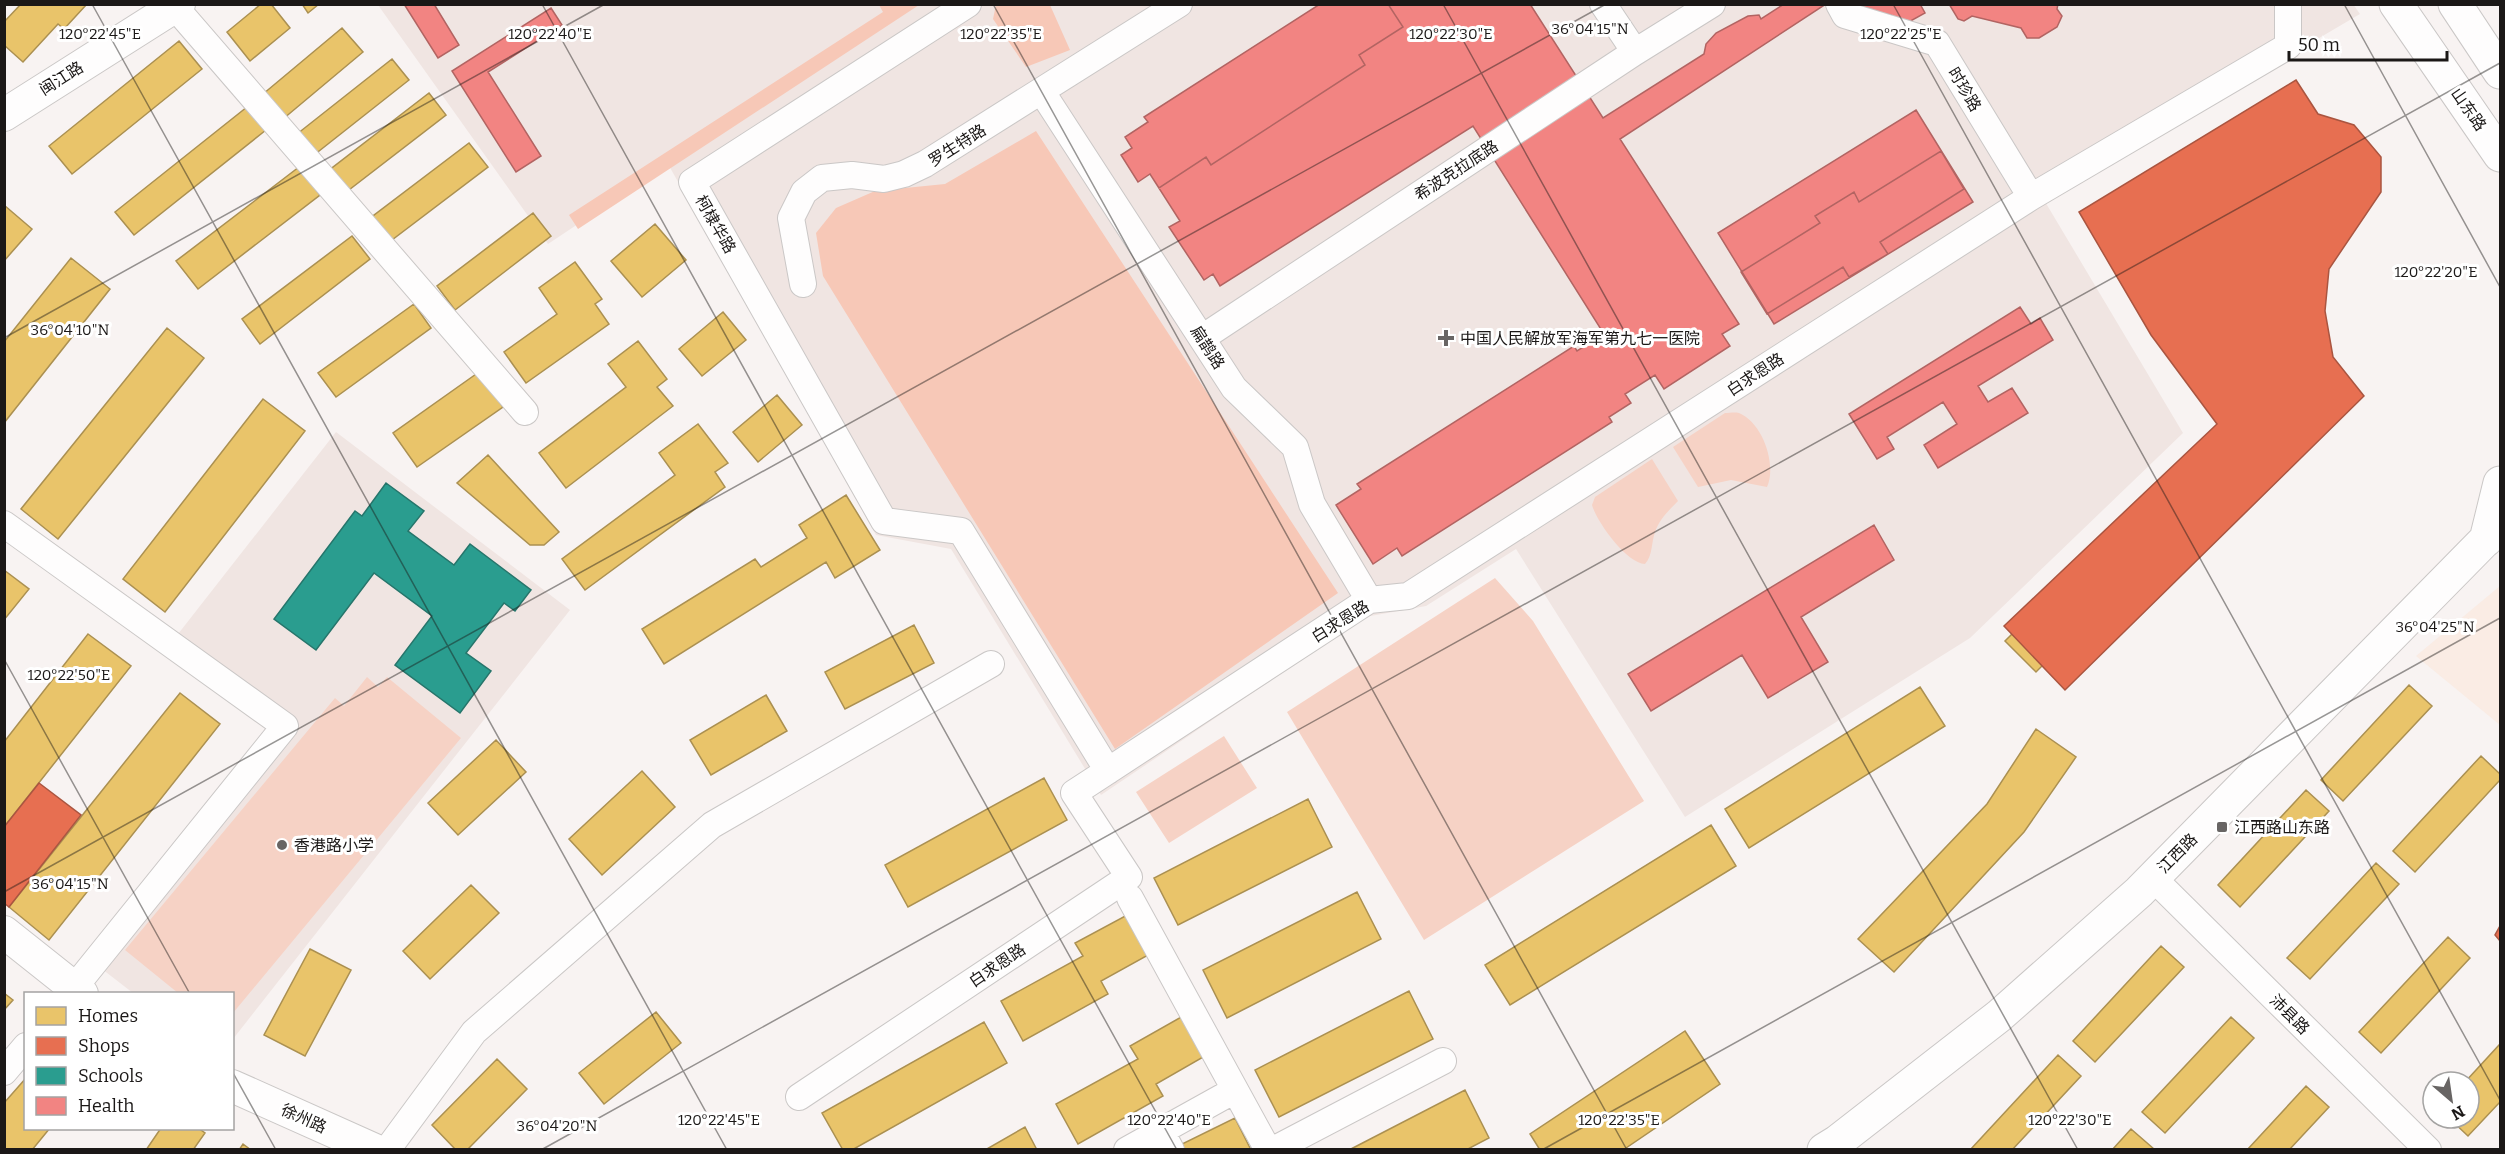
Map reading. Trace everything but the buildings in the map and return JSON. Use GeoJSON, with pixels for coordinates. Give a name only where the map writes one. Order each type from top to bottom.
{"type":"FeatureCollection","features":[{"type":"Feature","properties":{"kind":"main road","name":"山东路"},"geometry":{"type":"LineString","coordinates":[[2396,4],[2500,155]]}},
{"type":"Feature","properties":{"kind":"main road"},"geometry":{"type":"LineString","coordinates":[[2455,4],[2500,72]]}},
{"type":"Feature","properties":{"kind":"main road"},"geometry":{"type":"LineString","coordinates":[[2494,533],[2500,483]]}},
{"type":"Feature","properties":{"kind":"main road","name":"江西路"},"geometry":{"type":"LineString","coordinates":[[1824,1149],[1837,1142],[1999,1016],[2153,878],[2494,533]]}},
{"type":"Feature","properties":{"kind":"street","name":"柯棣华路"},"geometry":{"type":"LineString","coordinates":[[968,4],[692,182],[884,521],[962,531],[1108,771]]}},
{"type":"Feature","properties":{"kind":"street","name":"罗生特路"},"geometry":{"type":"LineString","coordinates":[[803,284],[790,218],[804,192],[822,178],[852,175],[884,179],[925,165],[1179,4]]}},
{"type":"Feature","properties":{"kind":"street"},"geometry":{"type":"LineString","coordinates":[[1603,4],[1635,52]]}},
{"type":"Feature","properties":{"kind":"street","name":"希波克拉底路"},"geometry":{"type":"LineString","coordinates":[[1202,338],[1635,52],[1712,4]]}},
{"type":"Feature","properties":{"kind":"street","name":"时珍路"},"geometry":{"type":"LineString","coordinates":[[1839,4],[1845,15],[1937,43],[2031,197]]}},
{"type":"Feature","properties":{"kind":"street","name":"白求恩路"},"geometry":{"type":"LineString","coordinates":[[799,1097],[1129,877],[1074,794],[1369,600],[1408,596],[2031,197],[2288,46],[2288,4]]}},
{"type":"Feature","properties":{"kind":"street"},"geometry":{"type":"LineString","coordinates":[[177,6],[525,412]]}},
{"type":"Feature","properties":{"kind":"street","name":"闽江路"},"geometry":{"type":"LineString","coordinates":[[6,110],[177,6]]}},
{"type":"Feature","properties":{"kind":"street","name":"扁鹊路"},"geometry":{"type":"LineString","coordinates":[[1042,92],[1234,388],[1295,447],[1312,504],[1369,600]]}},
{"type":"Feature","properties":{"kind":"street"},"geometry":{"type":"LineString","coordinates":[[4,524],[285,726],[75,991],[4,932]]}},
{"type":"Feature","properties":{"kind":"street"},"geometry":{"type":"LineString","coordinates":[[387,1149],[474,1032],[712,825],[991,664]]}},
{"type":"Feature","properties":{"kind":"street","name":"沛县路"},"geometry":{"type":"LineString","coordinates":[[2153,878],[2428,1149]]}},
{"type":"Feature","properties":{"kind":"street"},"geometry":{"type":"LineString","coordinates":[[1130,898],[1268,1149]]}},
{"type":"Feature","properties":{"kind":"street"},"geometry":{"type":"LineString","coordinates":[[4,1072],[24,1048]]}},
{"type":"Feature","properties":{"kind":"street"},"geometry":{"type":"LineString","coordinates":[[1273,1149],[1443,1061]]}},
{"type":"Feature","properties":{"kind":"street","name":"徐州路"},"geometry":{"type":"LineString","coordinates":[[234,1087],[375,1149]]}},
{"type":"Feature","properties":{"kind":"street"},"geometry":{"type":"LineString","coordinates":[[1127,1149],[1166,1140],[1235,1090]]}},
{"type":"Feature","properties":{"kind":"shaded area","name":"中国人民解放军海军第九七一医院"},"geometry":{"type":"Polygon","coordinates":[[[2353,4],[2360,14],[2044,200],[2183,433],[1970,638],[1685,817],[1516,549],[1426,606],[1365,617],[1101,795],[951,549],[876,535],[668,164],[548,244],[378,5],[2353,4]]]}},
{"type":"Feature","properties":{"kind":"shaded area"},"geometry":{"type":"Polygon","coordinates":[[[879,5],[919,5],[578,229],[569,215],[883,12],[879,5]]]}},
{"type":"Feature","properties":{"kind":"shaded area"},"geometry":{"type":"Polygon","coordinates":[[[996,5],[1050,5],[1070,50],[1026,67],[993,19],[996,5]]]}},
{"type":"Feature","properties":{"kind":"shaded area"},"geometry":{"type":"Polygon","coordinates":[[[1036,131],[1338,593],[1115,749],[823,276],[816,233],[836,208],[875,191],[945,184],[1036,131]]]}},
{"type":"Feature","properties":{"kind":"shaded area"},"geometry":{"type":"Polygon","coordinates":[[[1725,413],[1739,413],[1748,418],[1761,435],[1769,457],[1770,478],[1767,487],[1731,480],[1698,487],[1673,447],[1725,413]]]}},
{"type":"Feature","properties":{"kind":"shaded area","name":"香港路小学"},"geometry":{"type":"Polygon","coordinates":[[[336,432],[570,610],[234,1038],[234,992],[132,992],[89,959],[271,732],[164,652],[336,432]]]}},
{"type":"Feature","properties":{"kind":"shaded area"},"geometry":{"type":"Polygon","coordinates":[[[1652,459],[1678,501],[1657,528],[1645,564],[1629,557],[1621,549],[1606,531],[1592,505],[1595,497],[1652,459]]]}},
{"type":"Feature","properties":{"kind":"shaded area"},"geometry":{"type":"Polygon","coordinates":[[[1495,578],[1533,621],[1644,801],[1424,940],[1287,712],[1495,578]]]}},
{"type":"Feature","properties":{"kind":"shaded area"},"geometry":{"type":"Polygon","coordinates":[[[2500,586],[2500,725],[2416,656],[2500,586]]]}},
{"type":"Feature","properties":{"kind":"shaded area"},"geometry":{"type":"Polygon","coordinates":[[[367,677],[378,687],[387,677],[461,738],[234,1012],[234,992],[177,992],[125,950],[335,698],[344,706],[367,677]]]}},
{"type":"Feature","properties":{"kind":"shaded area"},"geometry":{"type":"Polygon","coordinates":[[[1224,736],[1257,788],[1169,843],[1136,792],[1224,736]]]}},
{"type":"Feature","properties":{"kind":"place","name":"中国人民解放军海军第九七一医院"},"geometry":{"type":"Point","coordinates":[1446,338]}},
{"type":"Feature","properties":{"kind":"place","name":"江西路山东路"},"geometry":{"type":"Point","coordinates":[2222,827]}},
{"type":"Feature","properties":{"kind":"place","name":"香港路小学"},"geometry":{"type":"Point","coordinates":[282,845]}}]}
